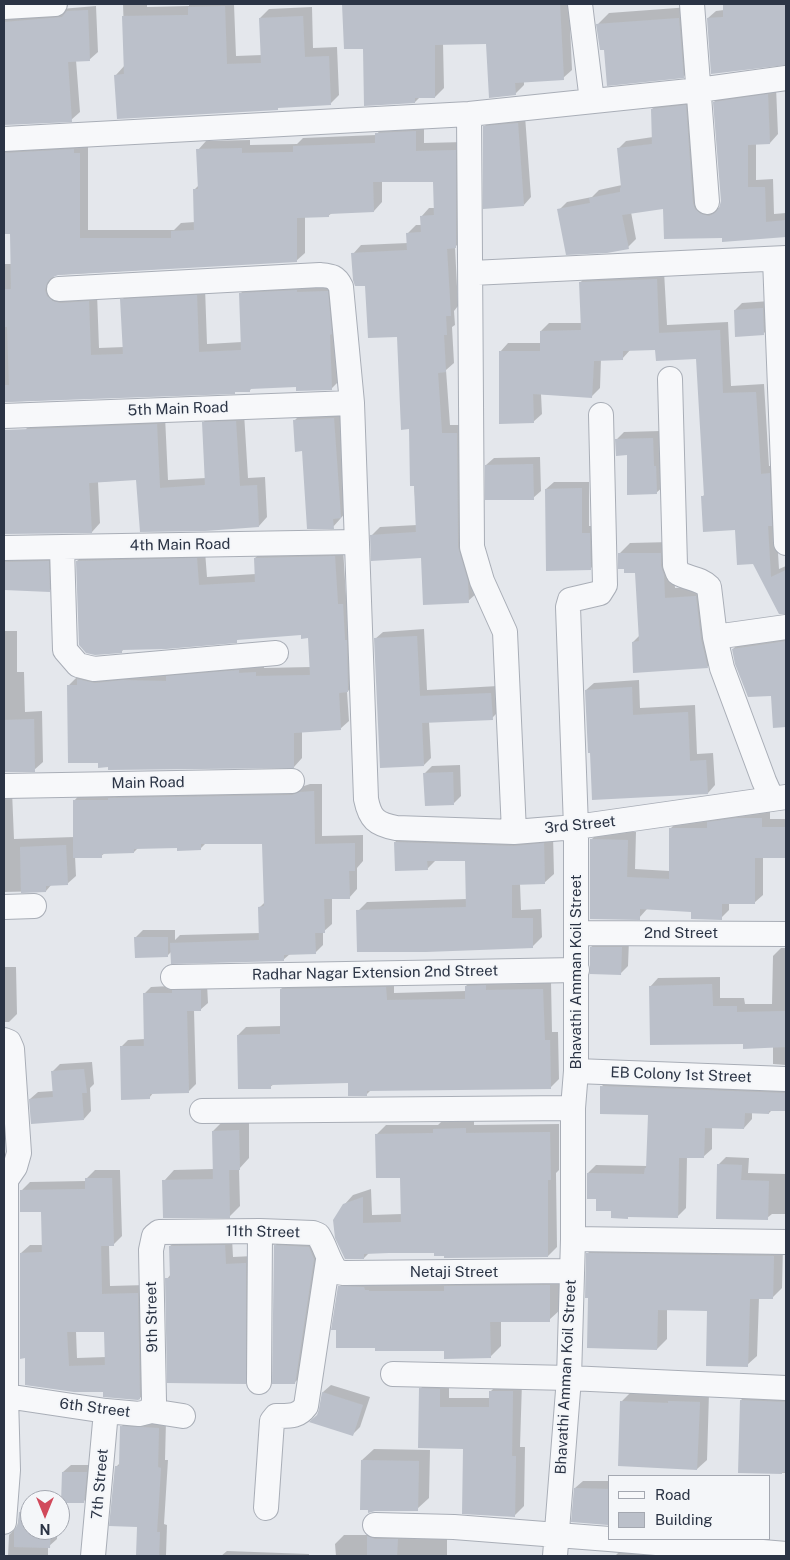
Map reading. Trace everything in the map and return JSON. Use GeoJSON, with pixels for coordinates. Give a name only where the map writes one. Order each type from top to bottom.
{"type":"FeatureCollection","features":[{"type":"Feature","properties":{"kind":"street"},"geometry":{"type":"LineString","coordinates":[[4,7],[55,4]]}},
{"type":"Feature","properties":{"kind":"street"},"geometry":{"type":"LineString","coordinates":[[580,4],[592,101]]}},
{"type":"Feature","properties":{"kind":"street"},"geometry":{"type":"LineString","coordinates":[[692,4],[707,202]]}},
{"type":"Feature","properties":{"kind":"street"},"geometry":{"type":"LineString","coordinates":[[4,139],[470,114],[699,90],[786,78]]}},
{"type":"Feature","properties":{"kind":"street"},"geometry":{"type":"LineString","coordinates":[[470,114],[472,547],[482,581],[505,632],[514,832]]}},
{"type":"Feature","properties":{"kind":"street"},"geometry":{"type":"LineString","coordinates":[[472,273],[780,259],[786,543]]}},
{"type":"Feature","properties":{"kind":"street"},"geometry":{"type":"LineString","coordinates":[[59,288],[331,276],[338,280],[341,287],[352,403],[357,542]]}},
{"type":"Feature","properties":{"kind":"street"},"geometry":{"type":"LineString","coordinates":[[670,379],[676,565],[678,573],[686,578],[704,582],[709,587],[715,637],[722,668],[764,781],[779,798]]}},
{"type":"Feature","properties":{"kind":"street","name":"5th Main Road"},"geometry":{"type":"LineString","coordinates":[[4,416],[352,403]]}},
{"type":"Feature","properties":{"kind":"street","name":"Bhavathi Amman Koil Street"},"geometry":{"type":"LineString","coordinates":[[556,1545],[569,1378],[573,1239],[573,1108],[576,1071],[576,827],[568,607],[570,600],[600,593],[605,586],[601,415]]}},
{"type":"Feature","properties":{"kind":"street","name":"3rd Street"},"geometry":{"type":"LineString","coordinates":[[357,542],[366,799],[368,811],[374,820],[384,826],[396,828],[514,832],[576,827],[779,798]]}},
{"type":"Feature","properties":{"kind":"street","name":"4th Main Road"},"geometry":{"type":"LineString","coordinates":[[4,548],[357,542]]}},
{"type":"Feature","properties":{"kind":"street"},"geometry":{"type":"LineString","coordinates":[[62,548],[65,650],[78,665],[94,669],[276,653]]}},
{"type":"Feature","properties":{"kind":"street"},"geometry":{"type":"LineString","coordinates":[[715,637],[786,627]]}},
{"type":"Feature","properties":{"kind":"street","name":"Main Road"},"geometry":{"type":"LineString","coordinates":[[4,786],[292,781]]}},
{"type":"Feature","properties":{"kind":"street"},"geometry":{"type":"LineString","coordinates":[[4,908],[34,906]]}},
{"type":"Feature","properties":{"kind":"street","name":"2nd Street"},"geometry":{"type":"LineString","coordinates":[[576,932],[786,934]]}},
{"type":"Feature","properties":{"kind":"street","name":"Radhar Nagar Extension 2nd Street"},"geometry":{"type":"LineString","coordinates":[[173,977],[577,970]]}},
{"type":"Feature","properties":{"kind":"street"},"geometry":{"type":"LineString","coordinates":[[4,1522],[8,1470],[5,1180],[15,1167],[19,1153],[12,1050],[6,1041]]}},
{"type":"Feature","properties":{"kind":"street","name":"EB Colony 1st Street"},"geometry":{"type":"LineString","coordinates":[[576,1071],[786,1079]]}},
{"type":"Feature","properties":{"kind":"street"},"geometry":{"type":"LineString","coordinates":[[202,1111],[573,1108]]}},
{"type":"Feature","properties":{"kind":"street","name":"11th Street"},"geometry":{"type":"LineString","coordinates":[[165,1230],[312,1233],[318,1235],[333,1266]]}},
{"type":"Feature","properties":{"kind":"street","name":"9th Street"},"geometry":{"type":"LineString","coordinates":[[151,1411],[154,1401],[152,1240],[159,1232],[165,1230]]}},
{"type":"Feature","properties":{"kind":"street"},"geometry":{"type":"LineString","coordinates":[[259,1382],[260,1231]]}},
{"type":"Feature","properties":{"kind":"street"},"geometry":{"type":"LineString","coordinates":[[573,1239],[786,1242]]}},
{"type":"Feature","properties":{"kind":"street"},"geometry":{"type":"LineString","coordinates":[[266,1508],[272,1421],[276,1416],[301,1413],[306,1406],[333,1266]]}},
{"type":"Feature","properties":{"kind":"street","name":"Netaji Street"},"geometry":{"type":"LineString","coordinates":[[333,1266],[571,1272]]}},
{"type":"Feature","properties":{"kind":"street"},"geometry":{"type":"LineString","coordinates":[[393,1374],[569,1378],[786,1388]]}},
{"type":"Feature","properties":{"kind":"street","name":"6th Street"},"geometry":{"type":"LineString","coordinates":[[6,1396],[106,1411],[140,1414],[151,1411],[183,1416]]}},
{"type":"Feature","properties":{"kind":"street","name":"7th Street"},"geometry":{"type":"LineString","coordinates":[[93,1556],[106,1411]]}},
{"type":"Feature","properties":{"kind":"street"},"geometry":{"type":"LineString","coordinates":[[375,1525],[454,1527],[556,1545],[608,1539]]}},
{"type":"Feature","properties":{"kind":"street"},"geometry":{"type":"LineString","coordinates":[[621,1540],[786,1554]]}},
{"type":"Feature","properties":{"kind":"building"},"geometry":{"type":"Polygon","coordinates":[[[342,4],[560,4],[564,80],[515,83],[516,95],[489,98],[486,44],[435,45],[435,98],[415,98],[415,103],[364,106],[363,49],[344,49],[342,4]]]}},
{"type":"Feature","properties":{"kind":"building"},"geometry":{"type":"Polygon","coordinates":[[[723,4],[786,4],[786,65],[711,74],[707,18],[723,17],[723,4]]]}},
{"type":"Feature","properties":{"kind":"building"},"geometry":{"type":"Polygon","coordinates":[[[225,6],[227,64],[261,63],[259,18],[303,16],[305,57],[329,56],[331,105],[278,108],[278,110],[117,119],[114,75],[124,74],[122,16],[188,15],[188,7],[225,6]]]}},
{"type":"Feature","properties":{"kind":"building"},"geometry":{"type":"Polygon","coordinates":[[[88,10],[90,61],[68,62],[72,122],[4,125],[4,22],[62,17],[67,11],[88,10]]]}},
{"type":"Feature","properties":{"kind":"building"},"geometry":{"type":"Polygon","coordinates":[[[679,18],[684,78],[607,86],[604,50],[600,50],[596,24],[679,18]]]}},
{"type":"Feature","properties":{"kind":"building"},"geometry":{"type":"Polygon","coordinates":[[[768,94],[770,144],[748,145],[748,187],[765,187],[766,222],[786,220],[786,237],[722,242],[722,238],[664,239],[663,209],[622,215],[629,249],[607,253],[566,255],[557,209],[590,203],[589,198],[620,192],[617,148],[652,144],[651,109],[686,105],[693,203],[695,209],[701,214],[709,216],[719,208],[721,201],[713,102],[768,94]]]}},
{"type":"Feature","properties":{"kind":"building"},"geometry":{"type":"Polygon","coordinates":[[[518,123],[524,206],[483,209],[483,126],[518,123]]]}},
{"type":"Feature","properties":{"kind":"building"},"geometry":{"type":"Polygon","coordinates":[[[416,131],[416,151],[456,150],[456,248],[447,249],[451,316],[446,316],[447,335],[444,335],[446,372],[438,373],[442,433],[457,433],[458,547],[468,581],[469,603],[423,605],[421,558],[371,561],[370,535],[416,532],[414,486],[410,486],[409,429],[401,430],[397,337],[368,338],[365,286],[355,286],[351,253],[407,250],[406,233],[421,232],[420,216],[434,215],[433,182],[373,182],[374,212],[329,214],[329,217],[297,218],[297,262],[58,275],[51,278],[47,283],[45,290],[47,296],[53,301],[60,303],[89,301],[91,355],[123,354],[120,299],[197,295],[199,352],[241,350],[239,293],[297,290],[297,292],[328,291],[332,334],[330,335],[332,390],[296,391],[296,387],[250,389],[250,392],[235,392],[235,394],[4,402],[4,385],[9,385],[7,327],[4,327],[4,289],[11,289],[10,234],[4,234],[4,153],[74,149],[74,153],[80,153],[80,238],[171,238],[171,231],[194,230],[193,189],[198,189],[196,149],[242,148],[242,153],[293,152],[293,146],[375,143],[375,133],[416,131]]]}},
{"type":"Feature","properties":{"kind":"building"},"geometry":{"type":"Polygon","coordinates":[[[657,279],[659,333],[720,330],[723,393],[756,392],[761,474],[770,473],[772,526],[768,526],[771,577],[786,570],[786,614],[779,614],[753,564],[737,565],[735,530],[703,532],[701,496],[704,496],[696,359],[656,361],[655,350],[623,351],[623,360],[594,361],[592,398],[533,394],[534,423],[499,424],[499,351],[540,351],[540,331],[581,330],[579,282],[657,279]]]}},
{"type":"Feature","properties":{"kind":"building"},"geometry":{"type":"Polygon","coordinates":[[[763,308],[764,335],[735,337],[734,310],[763,308]]]}},
{"type":"Feature","properties":{"kind":"building"},"geometry":{"type":"Polygon","coordinates":[[[334,418],[341,518],[333,519],[334,529],[307,529],[302,451],[295,452],[293,420],[334,418]]]}},
{"type":"Feature","properties":{"kind":"building"},"geometry":{"type":"Polygon","coordinates":[[[236,421],[240,486],[257,485],[259,527],[205,531],[140,532],[136,480],[89,483],[92,533],[4,534],[4,430],[157,424],[160,488],[205,485],[202,422],[236,421]]]}},
{"type":"Feature","properties":{"kind":"building"},"geometry":{"type":"Polygon","coordinates":[[[653,438],[657,494],[627,495],[627,455],[616,456],[615,439],[653,438]]]}},
{"type":"Feature","properties":{"kind":"building"},"geometry":{"type":"Polygon","coordinates":[[[533,464],[534,500],[485,500],[485,465],[533,464]]]}},
{"type":"Feature","properties":{"kind":"building"},"geometry":{"type":"Polygon","coordinates":[[[582,488],[582,533],[590,533],[591,570],[546,571],[545,489],[582,488]]]}},
{"type":"Feature","properties":{"kind":"building"},"geometry":{"type":"Polygon","coordinates":[[[618,553],[661,553],[665,598],[696,596],[701,639],[708,668],[633,673],[632,642],[639,641],[635,573],[624,573],[624,569],[618,569],[618,553]]]}},
{"type":"Feature","properties":{"kind":"building"},"geometry":{"type":"Polygon","coordinates":[[[335,556],[338,604],[343,604],[345,640],[347,640],[348,692],[339,693],[341,730],[294,733],[294,768],[108,770],[108,767],[98,768],[98,763],[68,763],[67,685],[77,685],[77,679],[95,683],[122,680],[166,681],[166,676],[239,670],[239,673],[256,672],[256,676],[310,675],[308,638],[301,639],[301,635],[237,640],[237,643],[166,649],[122,650],[122,653],[95,655],[86,653],[79,645],[76,561],[197,558],[199,585],[255,582],[254,558],[335,556]]]}},
{"type":"Feature","properties":{"kind":"building"},"geometry":{"type":"Polygon","coordinates":[[[49,561],[50,592],[4,590],[4,562],[49,561]]]}},
{"type":"Feature","properties":{"kind":"building"},"geometry":{"type":"Polygon","coordinates":[[[417,636],[420,696],[491,693],[493,720],[422,723],[424,766],[380,768],[374,638],[417,636]]]}},
{"type":"Feature","properties":{"kind":"building"},"geometry":{"type":"Polygon","coordinates":[[[786,641],[786,727],[773,728],[771,696],[748,697],[735,664],[732,649],[786,641]]]}},
{"type":"Feature","properties":{"kind":"building"},"geometry":{"type":"Polygon","coordinates":[[[632,687],[633,715],[688,712],[690,761],[706,760],[708,794],[592,800],[585,690],[632,687]]]}},
{"type":"Feature","properties":{"kind":"building"},"geometry":{"type":"Polygon","coordinates":[[[34,719],[35,772],[4,772],[4,720],[34,719]]]}},
{"type":"Feature","properties":{"kind":"building"},"geometry":{"type":"Polygon","coordinates":[[[453,772],[454,805],[425,806],[423,773],[453,772]]]}},
{"type":"Feature","properties":{"kind":"building"},"geometry":{"type":"Polygon","coordinates":[[[314,791],[315,844],[355,843],[355,871],[349,871],[350,899],[324,899],[325,933],[315,933],[316,954],[284,955],[284,961],[171,964],[170,943],[259,940],[258,907],[264,906],[262,844],[201,844],[201,850],[177,851],[177,848],[134,849],[134,853],[102,854],[102,858],[73,858],[73,800],[292,795],[300,792],[314,791]]]}},
{"type":"Feature","properties":{"kind":"building"},"geometry":{"type":"Polygon","coordinates":[[[736,818],[762,818],[762,827],[786,827],[786,858],[755,858],[755,904],[722,904],[722,920],[691,919],[691,912],[640,909],[640,920],[590,919],[590,839],[628,840],[627,877],[669,879],[669,828],[707,828],[707,822],[736,818]]]}},
{"type":"Feature","properties":{"kind":"building"},"geometry":{"type":"Polygon","coordinates":[[[394,842],[514,846],[544,843],[545,884],[512,885],[512,918],[533,918],[533,948],[426,952],[357,952],[356,910],[466,907],[465,861],[427,861],[428,870],[395,871],[394,842]]]}},
{"type":"Feature","properties":{"kind":"building"},"geometry":{"type":"Polygon","coordinates":[[[66,845],[68,885],[46,886],[46,892],[21,893],[20,847],[66,845]]]}},
{"type":"Feature","properties":{"kind":"building"},"geometry":{"type":"Polygon","coordinates":[[[134,937],[168,937],[168,957],[135,958],[134,937]]]}},
{"type":"Feature","properties":{"kind":"building"},"geometry":{"type":"Polygon","coordinates":[[[590,947],[622,947],[621,975],[590,974],[590,947]]]}},
{"type":"Feature","properties":{"kind":"building"},"geometry":{"type":"Polygon","coordinates":[[[712,984],[713,1006],[737,1006],[737,1012],[786,1011],[786,1047],[743,1049],[743,1044],[650,1045],[649,986],[712,984]]]}},
{"type":"Feature","properties":{"kind":"building"},"geometry":{"type":"Polygon","coordinates":[[[486,985],[486,990],[543,989],[545,1040],[550,1040],[551,1089],[367,1091],[367,1096],[348,1096],[348,1083],[271,1085],[271,1089],[238,1089],[237,1035],[280,1034],[280,989],[386,987],[387,1000],[465,999],[465,986],[486,985]]]}},
{"type":"Feature","properties":{"kind":"building"},"geometry":{"type":"Polygon","coordinates":[[[172,990],[201,990],[201,1011],[187,1011],[189,1093],[150,1094],[150,1099],[121,1100],[120,1046],[144,1046],[143,993],[172,993],[172,990]]]}},
{"type":"Feature","properties":{"kind":"building"},"geometry":{"type":"Polygon","coordinates":[[[84,1069],[87,1093],[82,1093],[84,1120],[31,1124],[29,1099],[53,1097],[51,1071],[84,1069]]]}},
{"type":"Feature","properties":{"kind":"building"},"geometry":{"type":"Polygon","coordinates":[[[600,1086],[786,1093],[786,1111],[769,1111],[769,1114],[745,1113],[744,1129],[705,1128],[704,1158],[679,1158],[678,1218],[611,1218],[611,1211],[596,1211],[596,1199],[587,1199],[587,1173],[644,1174],[646,1168],[648,1115],[600,1114],[600,1086]]]}},
{"type":"Feature","properties":{"kind":"building"},"geometry":{"type":"Polygon","coordinates":[[[466,1128],[466,1133],[550,1132],[551,1180],[548,1180],[548,1257],[444,1258],[444,1256],[434,1256],[434,1253],[389,1253],[364,1254],[364,1259],[345,1259],[335,1238],[333,1220],[343,1204],[363,1197],[363,1223],[401,1222],[400,1178],[376,1178],[375,1134],[433,1133],[433,1129],[466,1128]]]}},
{"type":"Feature","properties":{"kind":"building"},"geometry":{"type":"Polygon","coordinates":[[[239,1130],[240,1170],[229,1170],[230,1218],[163,1218],[162,1180],[213,1179],[212,1131],[239,1130]]]}},
{"type":"Feature","properties":{"kind":"building"},"geometry":{"type":"Polygon","coordinates":[[[717,1164],[742,1165],[741,1180],[769,1181],[768,1220],[716,1219],[717,1164]]]}},
{"type":"Feature","properties":{"kind":"building"},"geometry":{"type":"Polygon","coordinates":[[[85,1178],[112,1178],[114,1246],[101,1246],[102,1294],[138,1293],[140,1399],[138,1400],[103,1397],[103,1392],[74,1392],[25,1385],[25,1358],[20,1359],[20,1253],[42,1252],[41,1212],[20,1212],[20,1190],[85,1189],[85,1178]],[[67,1332],[69,1366],[105,1365],[104,1332],[67,1332]]]}},
{"type":"Feature","properties":{"kind":"building"},"geometry":{"type":"Polygon","coordinates":[[[225,1245],[226,1264],[246,1263],[246,1384],[167,1383],[165,1278],[170,1278],[169,1246],[225,1245]]]}},
{"type":"Feature","properties":{"kind":"building"},"geometry":{"type":"Polygon","coordinates":[[[274,1245],[309,1247],[314,1259],[295,1384],[272,1384],[274,1245]]]}},
{"type":"Feature","properties":{"kind":"building"},"geometry":{"type":"Polygon","coordinates":[[[586,1253],[774,1256],[773,1299],[750,1299],[748,1367],[706,1366],[707,1311],[658,1310],[657,1350],[587,1348],[588,1298],[585,1298],[586,1253]]]}},
{"type":"Feature","properties":{"kind":"building"},"geometry":{"type":"Polygon","coordinates":[[[550,1285],[550,1322],[490,1322],[491,1358],[444,1359],[444,1351],[375,1351],[375,1348],[336,1348],[336,1330],[331,1330],[338,1286],[364,1287],[365,1290],[369,1291],[444,1291],[444,1286],[550,1285]]]}},
{"type":"Feature","properties":{"kind":"building"},"geometry":{"type":"Polygon","coordinates":[[[419,1388],[440,1389],[440,1407],[489,1407],[489,1391],[513,1391],[512,1456],[516,1456],[515,1517],[462,1514],[463,1449],[418,1448],[419,1388]]]}},
{"type":"Feature","properties":{"kind":"building"},"geometry":{"type":"Polygon","coordinates":[[[322,1392],[363,1405],[353,1436],[309,1422],[317,1415],[322,1392]]]}},
{"type":"Feature","properties":{"kind":"building"},"geometry":{"type":"Polygon","coordinates":[[[740,1400],[786,1402],[786,1472],[782,1472],[782,1474],[738,1473],[740,1400]]]}},
{"type":"Feature","properties":{"kind":"building"},"geometry":{"type":"Polygon","coordinates":[[[620,1401],[700,1402],[697,1470],[618,1466],[620,1401]]]}},
{"type":"Feature","properties":{"kind":"building"},"geometry":{"type":"Polygon","coordinates":[[[120,1426],[159,1428],[158,1467],[161,1468],[157,1532],[160,1532],[159,1556],[136,1556],[137,1527],[109,1526],[115,1466],[119,1466],[120,1426]]]}},
{"type":"Feature","properties":{"kind":"building"},"geometry":{"type":"Polygon","coordinates":[[[361,1460],[419,1461],[418,1511],[375,1511],[368,1513],[368,1510],[360,1510],[361,1460]]]}},
{"type":"Feature","properties":{"kind":"building"},"geometry":{"type":"Polygon","coordinates":[[[62,1472],[87,1472],[84,1503],[70,1503],[70,1490],[61,1490],[62,1472]]]}},
{"type":"Feature","properties":{"kind":"building"},"geometry":{"type":"Polygon","coordinates":[[[574,1488],[608,1489],[608,1525],[571,1522],[574,1488]]]}},
{"type":"Feature","properties":{"kind":"building"},"geometry":{"type":"Polygon","coordinates":[[[20,1512],[20,1540],[50,1540],[50,1548],[14,1547],[14,1531],[18,1524],[20,1512]]]}},
{"type":"Feature","properties":{"kind":"building"},"geometry":{"type":"Polygon","coordinates":[[[367,1536],[375,1539],[398,1539],[397,1556],[367,1556],[367,1536]]]}}]}
